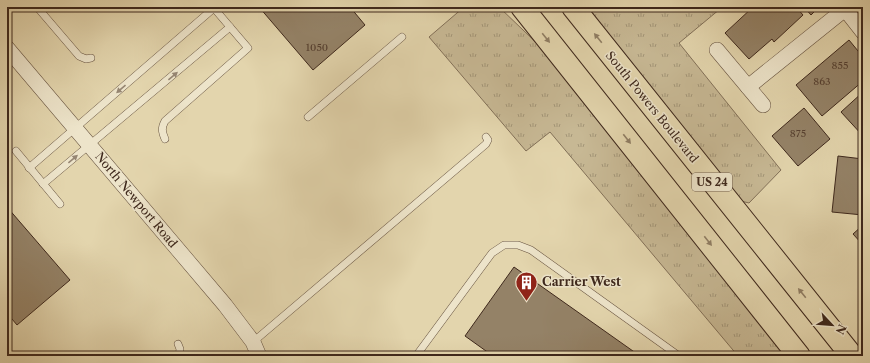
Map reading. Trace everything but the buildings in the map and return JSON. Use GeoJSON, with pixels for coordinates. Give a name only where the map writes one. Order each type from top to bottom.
{"type":"FeatureCollection","features":[{"type":"Feature","properties":{"kind":"highway"},"geometry":{"type":"LineString","coordinates":[[522,7],[799,356]]}},
{"type":"Feature","properties":{"kind":"highway","name":"South Powers Boulevard"},"geometry":{"type":"LineString","coordinates":[[573,7],[852,356]]}},
{"type":"Feature","properties":{"kind":"street"},"geometry":{"type":"LineString","coordinates":[[748,87],[845,9],[863,32]]}},
{"type":"Feature","properties":{"kind":"street","name":"North Newport Road"},"geometry":{"type":"LineString","coordinates":[[7,48],[226,305],[252,342],[259,356]]}},
{"type":"Feature","properties":{"kind":"street"},"geometry":{"type":"LineString","coordinates":[[717,50],[763,105]]}},
{"type":"Feature","properties":{"kind":"lane"},"geometry":{"type":"LineString","coordinates":[[37,7],[78,56],[86,59],[91,58]]}},
{"type":"Feature","properties":{"kind":"lane"},"geometry":{"type":"LineString","coordinates":[[29,168],[213,8],[248,48],[165,121],[162,126],[162,133],[165,139]]}},
{"type":"Feature","properties":{"kind":"lane"},"geometry":{"type":"LineString","coordinates":[[43,184],[230,27]]}},
{"type":"Feature","properties":{"kind":"lane"},"geometry":{"type":"LineString","coordinates":[[308,117],[402,37]]}},
{"type":"Feature","properties":{"kind":"lane"},"geometry":{"type":"LineString","coordinates":[[252,342],[486,144],[488,140],[486,137]]}},
{"type":"Feature","properties":{"kind":"lane"},"geometry":{"type":"LineString","coordinates":[[16,151],[60,204]]}},
{"type":"Feature","properties":{"kind":"lane"},"geometry":{"type":"LineString","coordinates":[[416,356],[492,253],[504,245],[518,245],[531,250],[679,356]]}},
{"type":"Feature","properties":{"kind":"lane"},"geometry":{"type":"LineString","coordinates":[[178,344],[180,356]]}},
{"type":"Feature","properties":{"kind":"green space"},"geometry":{"type":"Polygon","coordinates":[[[464,7],[499,7],[594,98],[799,356],[738,356],[550,132],[526,151],[429,37],[464,7]]]}},
{"type":"Feature","properties":{"kind":"green space"},"geometry":{"type":"Polygon","coordinates":[[[571,7],[718,7],[720,9],[679,43],[781,170],[749,203],[725,197],[571,7]]]}},
{"type":"Feature","properties":{"kind":"place","name":"Carrier West"},"geometry":{"type":"Point","coordinates":[526,302]}}]}
